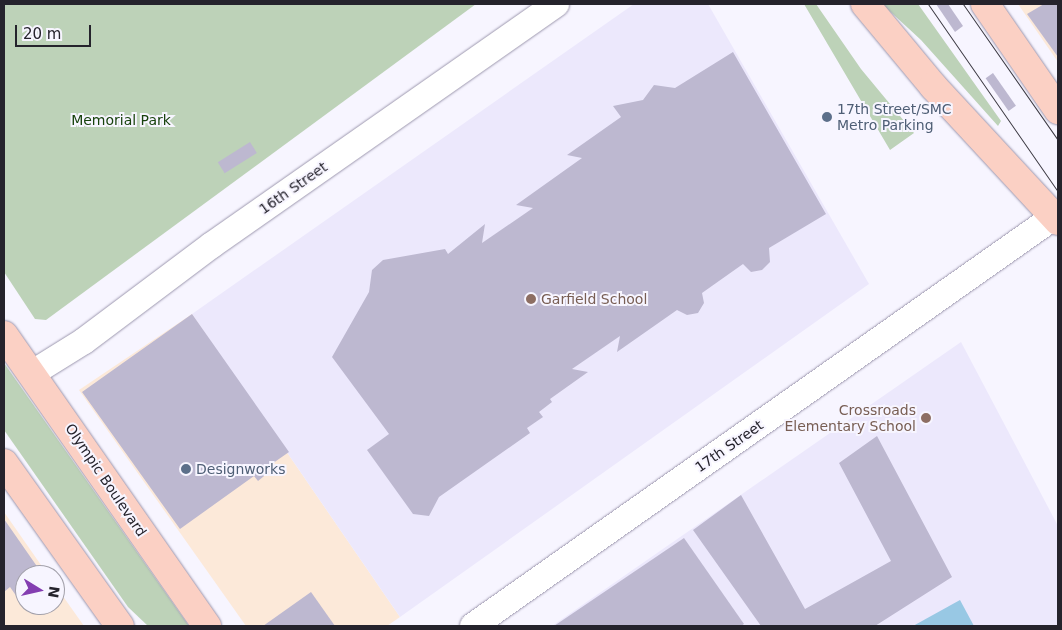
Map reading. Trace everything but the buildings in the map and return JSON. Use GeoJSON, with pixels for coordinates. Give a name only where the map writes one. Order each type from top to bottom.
{"type":"FeatureCollection","features":[{"type":"Feature","properties":{"kind":"main road"},"geometry":{"type":"LineString","coordinates":[[864,4],[933,86],[1057,217]]}},
{"type":"Feature","properties":{"kind":"main road"},"geometry":{"type":"LineString","coordinates":[[984,4],[1058,110]]}},
{"type":"Feature","properties":{"kind":"main road","name":"Olympic Boulevard"},"geometry":{"type":"LineString","coordinates":[[4,335],[207,626]]}},
{"type":"Feature","properties":{"kind":"main road"},"geometry":{"type":"LineString","coordinates":[[4,462],[120,626]]}},
{"type":"Feature","properties":{"kind":"street","name":"16th Street"},"geometry":{"type":"LineString","coordinates":[[31,374],[84,341],[212,245],[556,4]]}},
{"type":"Feature","properties":{"kind":"street","name":"17th Street"},"geometry":{"type":"LineString","coordinates":[[473,626],[1057,217]]}},
{"type":"Feature","properties":{"kind":"shaded area","name":"Garfield School"},"geometry":{"type":"Polygon","coordinates":[[[634,4],[708,4],[869,284],[400,617],[192,314],[634,4]]]}},
{"type":"Feature","properties":{"kind":"shaded area"},"geometry":{"type":"Polygon","coordinates":[[[1018,4],[1058,4],[1058,62],[1018,4]]]}},
{"type":"Feature","properties":{"kind":"shaded area"},"geometry":{"type":"Polygon","coordinates":[[[192,314],[400,617],[387,626],[246,626],[79,390],[192,314]]]}},
{"type":"Feature","properties":{"kind":"shaded area","name":"Crossroads Elementary School"},"geometry":{"type":"Polygon","coordinates":[[[961,342],[1058,526],[1058,626],[552,626],[961,342]]]}},
{"type":"Feature","properties":{"kind":"shaded area"},"geometry":{"type":"Polygon","coordinates":[[[4,512],[41,565],[15,565],[15,615],[65,615],[65,599],[84,626],[4,626],[4,512]]]}},
{"type":"Feature","properties":{"kind":"green space","name":"Memorial Park"},"geometry":{"type":"Polygon","coordinates":[[[4,4],[476,4],[46,320],[35,319],[4,272],[4,4]]]}},
{"type":"Feature","properties":{"kind":"green space"},"geometry":{"type":"Polygon","coordinates":[[[804,4],[816,4],[861,69],[914,133],[890,150],[804,4]]]}},
{"type":"Feature","properties":{"kind":"green space"},"geometry":{"type":"Polygon","coordinates":[[[882,4],[918,4],[1001,121],[998,126],[921,40],[882,4]]]}},
{"type":"Feature","properties":{"kind":"green space"},"geometry":{"type":"Polygon","coordinates":[[[4,363],[189,626],[148,626],[128,607],[4,430],[4,363]]]}},
{"type":"Feature","properties":{"kind":"water"},"geometry":{"type":"Polygon","coordinates":[[[960,600],[974,626],[913,626],[960,600]]]}},
{"type":"Feature","properties":{"kind":"tram line"},"geometry":{"type":"LineString","coordinates":[[928,4],[1058,192]]}},
{"type":"Feature","properties":{"kind":"tram line"},"geometry":{"type":"LineString","coordinates":[[963,4],[1058,140]]}},
{"type":"Feature","properties":{"kind":"place","name":"17th Street/SMC Metro Parking"},"geometry":{"type":"Point","coordinates":[827,117]}},
{"type":"Feature","properties":{"kind":"place","name":"Garfield School"},"geometry":{"type":"Point","coordinates":[531,299]}},
{"type":"Feature","properties":{"kind":"place","name":"Crossroads Elementary School"},"geometry":{"type":"Point","coordinates":[926,418]}},
{"type":"Feature","properties":{"kind":"place","name":"Designworks"},"geometry":{"type":"Point","coordinates":[186,469]}}]}
